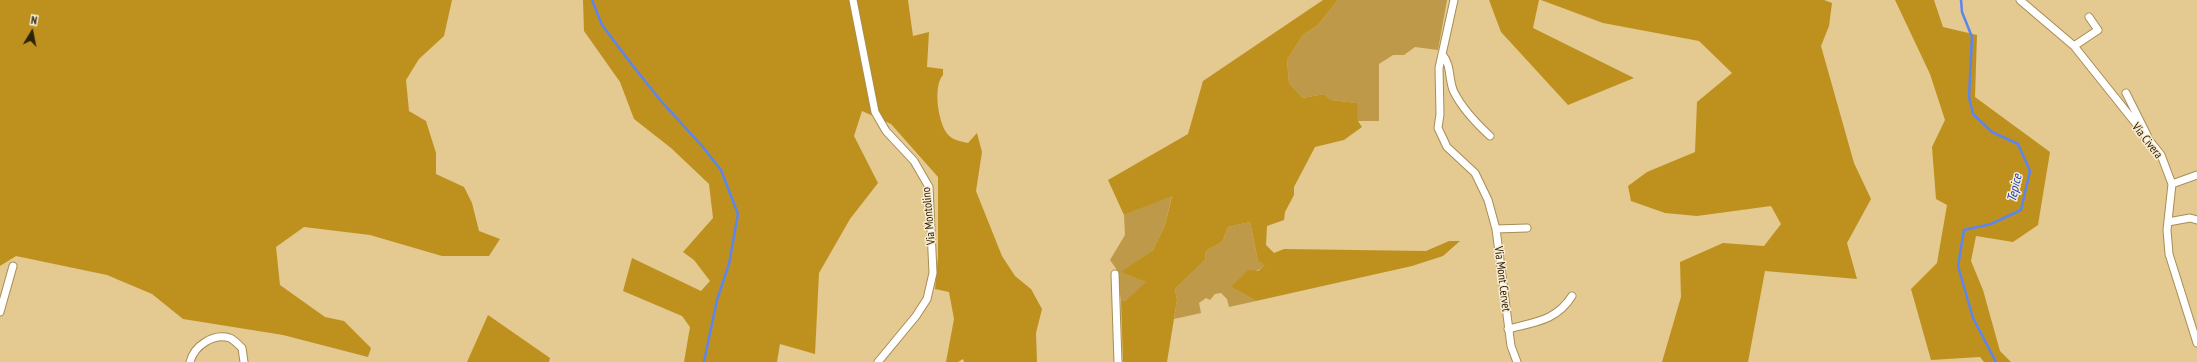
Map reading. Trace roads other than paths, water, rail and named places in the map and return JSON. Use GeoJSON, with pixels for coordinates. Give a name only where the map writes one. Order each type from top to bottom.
{"type":"FeatureCollection","features":[{"type":"Feature","properties":{"kind":"street","name":"Via Montolino"},"geometry":{"type":"LineString","coordinates":[[854,0],[875,112],[886,131],[914,161],[929,187],[933,273],[927,299],[916,316],[878,362]]}},
{"type":"Feature","properties":{"kind":"street","name":"Via Mont Cervet"},"geometry":{"type":"LineString","coordinates":[[1454,0],[1439,68],[1440,114],[1438,128],[1447,147],[1475,173],[1488,200],[1496,229],[1511,346],[1517,362]]}},
{"type":"Feature","properties":{"kind":"street","name":"Via Civera"},"geometry":{"type":"LineString","coordinates":[[2020,0],[2074,46],[2161,155],[2172,184],[2168,222],[2168,254],[2197,343]]}},
{"type":"Feature","properties":{"kind":"street"},"geometry":{"type":"LineString","coordinates":[[2074,46],[2098,30],[2089,17]]}},
{"type":"Feature","properties":{"kind":"street"},"geometry":{"type":"LineString","coordinates":[[1442,54],[1447,60],[1454,92],[1477,124],[1490,136]]}},
{"type":"Feature","properties":{"kind":"street"},"geometry":{"type":"LineString","coordinates":[[2126,94],[2153,146]]}},
{"type":"Feature","properties":{"kind":"street"},"geometry":{"type":"LineString","coordinates":[[2172,184],[2197,175]]}},
{"type":"Feature","properties":{"kind":"street"},"geometry":{"type":"LineString","coordinates":[[2168,222],[2190,218],[2197,220]]}},
{"type":"Feature","properties":{"kind":"street","name":"Via Mont Cervet"},"geometry":{"type":"LineString","coordinates":[[1496,229],[1527,228]]}},
{"type":"Feature","properties":{"kind":"street"},"geometry":{"type":"LineString","coordinates":[[0,312],[13,266]]}},
{"type":"Feature","properties":{"kind":"street"},"geometry":{"type":"LineString","coordinates":[[1115,274],[1118,362]]}},
{"type":"Feature","properties":{"kind":"street","name":"Via Mont Cervet"},"geometry":{"type":"LineString","coordinates":[[1508,329],[1551,317],[1564,309],[1572,296]]}},
{"type":"Feature","properties":{"kind":"street"},"geometry":{"type":"LineString","coordinates":[[190,362],[192,356],[201,344],[214,337],[230,338],[242,348],[244,362]]}},
{"type":"Feature","properties":{"kind":"waterway"},"geometry":{"type":"LineString","coordinates":[[592,0],[602,25],[633,66],[661,101],[702,146],[721,170],[738,214],[729,264],[717,300],[704,362]]}},
{"type":"Feature","properties":{"kind":"waterway","name":"Tepice"},"geometry":{"type":"LineString","coordinates":[[1961,0],[1962,12],[1972,37],[1969,97],[1973,114],[1992,132],[2018,144],[2030,171],[2021,210],[1991,224],[1964,230],[1958,266],[1973,318],[1996,362]]}}]}
